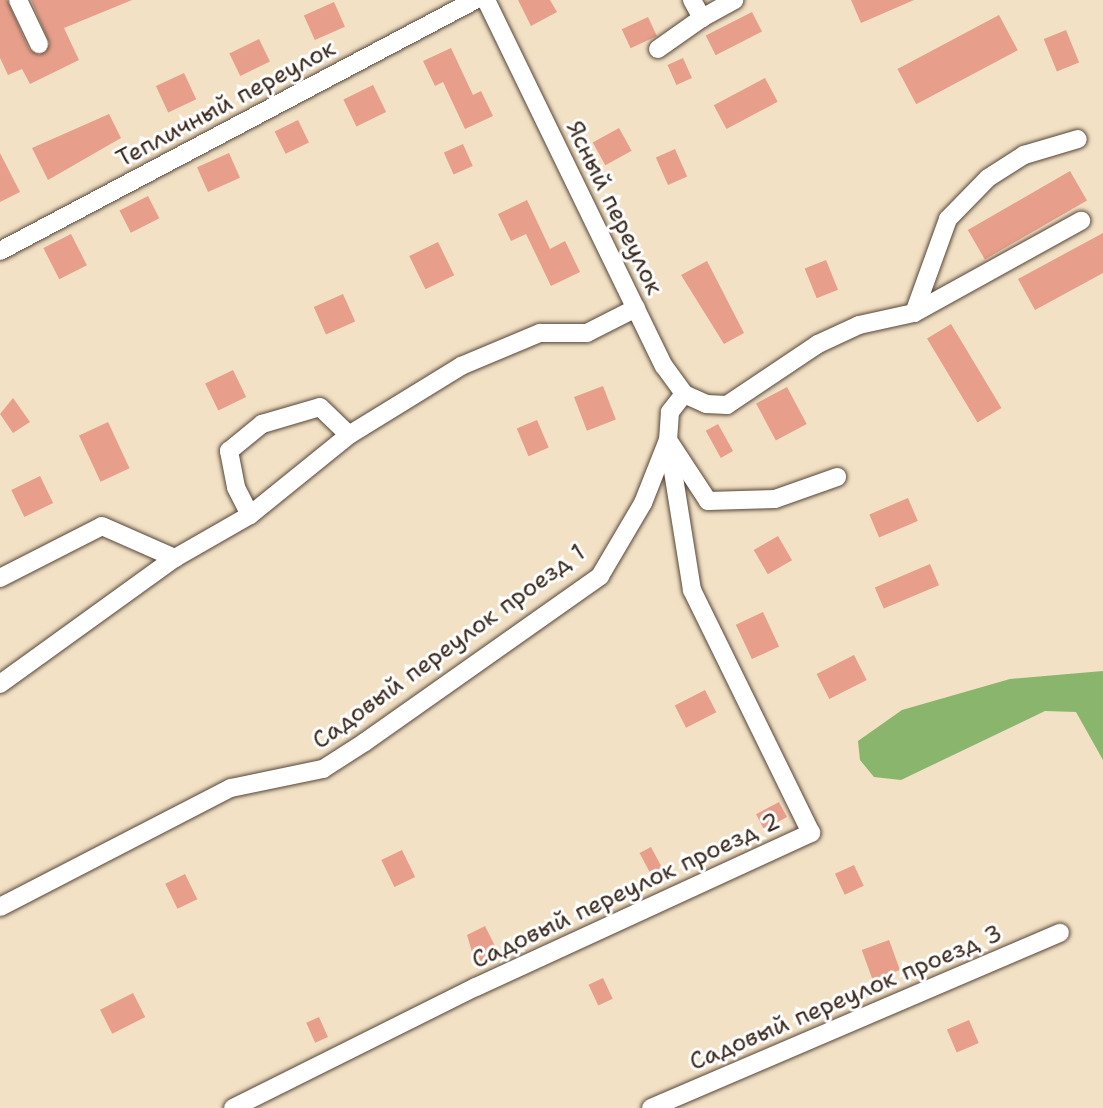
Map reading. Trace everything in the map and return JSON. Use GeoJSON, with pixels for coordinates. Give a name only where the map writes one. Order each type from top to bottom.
{"type":"FeatureCollection","features":[{"type":"Feature","properties":{"kind":"street"},"geometry":{"type":"LineString","coordinates":[[18,0],[38,44]]}},
{"type":"Feature","properties":{"kind":"street","name":"Тепличный переулок"},"geometry":{"type":"LineString","coordinates":[[0,251],[475,0]]}},
{"type":"Feature","properties":{"kind":"street","name":"Ясный переулок"},"geometry":{"type":"LineString","coordinates":[[486,0],[636,308],[684,394]]}},
{"type":"Feature","properties":{"kind":"street"},"geometry":{"type":"LineString","coordinates":[[692,0],[702,18]]}},
{"type":"Feature","properties":{"kind":"street"},"geometry":{"type":"LineString","coordinates":[[658,49],[702,18],[734,0]]}},
{"type":"Feature","properties":{"kind":"street"},"geometry":{"type":"LineString","coordinates":[[914,313],[948,219],[988,178],[1024,155],[1078,139]]}},
{"type":"Feature","properties":{"kind":"street"},"geometry":{"type":"LineString","coordinates":[[837,477],[775,499],[708,501],[668,440],[670,412],[684,394],[727,405],[818,344],[859,325],[914,313],[1081,221]]}},
{"type":"Feature","properties":{"kind":"street"},"geometry":{"type":"LineString","coordinates":[[0,684],[175,558],[250,515],[349,435],[461,366],[540,333],[587,333],[636,308]]}},
{"type":"Feature","properties":{"kind":"street"},"geometry":{"type":"LineString","coordinates":[[250,515],[229,451],[262,424],[320,407],[349,435]]}},
{"type":"Feature","properties":{"kind":"street","name":"Садовый переулок проезд 1"},"geometry":{"type":"LineString","coordinates":[[0,907],[231,788],[323,769],[365,742],[600,576],[643,503],[668,440]]}},
{"type":"Feature","properties":{"kind":"street","name":"Садовый переулок проезд 2"},"geometry":{"type":"LineString","coordinates":[[233,1108],[488,981],[811,833],[692,590],[668,440]]}},
{"type":"Feature","properties":{"kind":"street"},"geometry":{"type":"LineString","coordinates":[[0,578],[102,526],[175,558]]}},
{"type":"Feature","properties":{"kind":"street","name":"Садовый переулок проезд 3"},"geometry":{"type":"LineString","coordinates":[[651,1108],[1060,933]]}},
{"type":"Feature","properties":{"kind":"green space"},"geometry":{"type":"Polygon","coordinates":[[[1103,671],[1103,760],[1076,712],[1045,711],[901,780],[874,777],[860,760],[858,741],[902,710],[1010,679],[1103,671]]]}},
{"type":"Feature","properties":{"kind":"building"},"geometry":{"type":"Polygon","coordinates":[[[0,0],[7,0],[29,49],[39,55],[50,44],[31,0],[132,0],[64,28],[79,60],[30,84],[22,69],[8,75],[0,58],[0,0]]]}},
{"type":"Feature","properties":{"kind":"building"},"geometry":{"type":"Polygon","coordinates":[[[518,0],[550,0],[557,12],[531,26],[518,0]]]}},
{"type":"Feature","properties":{"kind":"building"},"geometry":{"type":"Polygon","coordinates":[[[851,0],[914,0],[861,23],[851,0]]]}},
{"type":"Feature","properties":{"kind":"building"},"geometry":{"type":"Polygon","coordinates":[[[334,2],[345,27],[315,40],[304,15],[334,2]]]}},
{"type":"Feature","properties":{"kind":"building"},"geometry":{"type":"Polygon","coordinates":[[[752,12],[762,32],[716,55],[706,36],[752,12]]]}},
{"type":"Feature","properties":{"kind":"building"},"geometry":{"type":"Polygon","coordinates":[[[999,15],[1018,50],[916,104],[897,69],[999,15]]]}},
{"type":"Feature","properties":{"kind":"building"},"geometry":{"type":"Polygon","coordinates":[[[648,17],[657,36],[631,48],[622,29],[648,17]]]}},
{"type":"Feature","properties":{"kind":"building"},"geometry":{"type":"Polygon","coordinates":[[[1066,30],[1079,62],[1057,71],[1044,39],[1066,30]]]}},
{"type":"Feature","properties":{"kind":"building"},"geometry":{"type":"Polygon","coordinates":[[[259,39],[270,61],[240,76],[229,53],[259,39]]]}},
{"type":"Feature","properties":{"kind":"building"},"geometry":{"type":"Polygon","coordinates":[[[451,48],[473,95],[481,91],[493,116],[465,129],[443,82],[435,86],[423,61],[451,48]]]}},
{"type":"Feature","properties":{"kind":"building"},"geometry":{"type":"Polygon","coordinates":[[[683,58],[692,78],[676,85],[667,65],[683,58]]]}},
{"type":"Feature","properties":{"kind":"building"},"geometry":{"type":"Polygon","coordinates":[[[184,73],[196,99],[168,112],[156,86],[184,73]]]}},
{"type":"Feature","properties":{"kind":"building"},"geometry":{"type":"Polygon","coordinates":[[[765,78],[778,102],[726,129],[714,105],[765,78]]]}},
{"type":"Feature","properties":{"kind":"building"},"geometry":{"type":"Polygon","coordinates":[[[373,85],[386,112],[356,126],[343,99],[373,85]]]}},
{"type":"Feature","properties":{"kind":"building"},"geometry":{"type":"Polygon","coordinates":[[[109,114],[121,138],[48,180],[32,148],[109,114]]]}},
{"type":"Feature","properties":{"kind":"building"},"geometry":{"type":"Polygon","coordinates":[[[298,120],[309,142],[286,154],[275,131],[298,120]]]}},
{"type":"Feature","properties":{"kind":"building"},"geometry":{"type":"Polygon","coordinates":[[[619,128],[632,151],[605,165],[593,143],[619,128]]]}},
{"type":"Feature","properties":{"kind":"building"},"geometry":{"type":"Polygon","coordinates":[[[463,144],[473,166],[454,174],[444,153],[463,144]]]}},
{"type":"Feature","properties":{"kind":"building"},"geometry":{"type":"Polygon","coordinates":[[[675,149],[687,176],[668,185],[656,158],[675,149]]]}},
{"type":"Feature","properties":{"kind":"building"},"geometry":{"type":"Polygon","coordinates":[[[0,153],[20,192],[0,202],[0,153]]]}},
{"type":"Feature","properties":{"kind":"building"},"geometry":{"type":"Polygon","coordinates":[[[229,153],[240,178],[208,192],[197,167],[229,153]]]}},
{"type":"Feature","properties":{"kind":"building"},"geometry":{"type":"Polygon","coordinates":[[[1070,171],[1087,200],[985,259],[968,230],[1070,171]]]}},
{"type":"Feature","properties":{"kind":"building"},"geometry":{"type":"Polygon","coordinates":[[[148,196],[159,218],[131,233],[119,211],[148,196]]]}},
{"type":"Feature","properties":{"kind":"building"},"geometry":{"type":"Polygon","coordinates":[[[527,200],[550,249],[565,241],[580,272],[551,286],[526,234],[511,241],[498,214],[527,200]]]}},
{"type":"Feature","properties":{"kind":"building"},"geometry":{"type":"Polygon","coordinates":[[[1103,233],[1103,273],[1035,310],[1018,279],[1103,233]]]}},
{"type":"Feature","properties":{"kind":"building"},"geometry":{"type":"Polygon","coordinates":[[[71,234],[87,265],[59,279],[43,248],[71,234]]]}},
{"type":"Feature","properties":{"kind":"building"},"geometry":{"type":"Polygon","coordinates":[[[438,242],[454,275],[425,289],[409,256],[438,242]]]}},
{"type":"Feature","properties":{"kind":"building"},"geometry":{"type":"Polygon","coordinates":[[[826,260],[838,290],[817,298],[805,269],[826,260]]]}},
{"type":"Feature","properties":{"kind":"building"},"geometry":{"type":"Polygon","coordinates":[[[707,261],[744,333],[724,344],[681,275],[707,261]]]}},
{"type":"Feature","properties":{"kind":"building"},"geometry":{"type":"Polygon","coordinates":[[[343,294],[355,321],[326,334],[314,307],[343,294]]]}},
{"type":"Feature","properties":{"kind":"building"},"geometry":{"type":"Polygon","coordinates":[[[951,324],[1001,408],[977,422],[927,338],[951,324]]]}},
{"type":"Feature","properties":{"kind":"building"},"geometry":{"type":"Polygon","coordinates":[[[233,370],[246,397],[218,411],[205,384],[233,370]]]}},
{"type":"Feature","properties":{"kind":"building"},"geometry":{"type":"Polygon","coordinates":[[[603,386],[616,420],[587,431],[574,397],[603,386]]]}},
{"type":"Feature","properties":{"kind":"building"},"geometry":{"type":"Polygon","coordinates":[[[787,387],[807,424],[776,441],[756,403],[787,387]]]}},
{"type":"Feature","properties":{"kind":"building"},"geometry":{"type":"Polygon","coordinates":[[[13,398],[30,422],[13,433],[0,414],[13,398]]]}},
{"type":"Feature","properties":{"kind":"building"},"geometry":{"type":"Polygon","coordinates":[[[537,420],[549,448],[528,456],[517,429],[537,420]]]}},
{"type":"Feature","properties":{"kind":"building"},"geometry":{"type":"Polygon","coordinates":[[[108,422],[130,468],[101,482],[79,436],[108,422]]]}},
{"type":"Feature","properties":{"kind":"building"},"geometry":{"type":"Polygon","coordinates":[[[718,424],[733,451],[721,458],[706,431],[718,424]]]}},
{"type":"Feature","properties":{"kind":"building"},"geometry":{"type":"Polygon","coordinates":[[[40,476],[53,503],[24,517],[11,490],[40,476]]]}},
{"type":"Feature","properties":{"kind":"building"},"geometry":{"type":"Polygon","coordinates":[[[908,498],[918,521],[879,537],[869,514],[908,498]]]}},
{"type":"Feature","properties":{"kind":"building"},"geometry":{"type":"Polygon","coordinates":[[[778,536],[792,560],[768,574],[754,550],[778,536]]]}},
{"type":"Feature","properties":{"kind":"building"},"geometry":{"type":"Polygon","coordinates":[[[930,564],[939,585],[884,609],[875,587],[930,564]]]}},
{"type":"Feature","properties":{"kind":"building"},"geometry":{"type":"Polygon","coordinates":[[[763,612],[779,646],[752,659],[736,625],[763,612]]]}},
{"type":"Feature","properties":{"kind":"building"},"geometry":{"type":"Polygon","coordinates":[[[854,655],[867,680],[829,699],[817,674],[854,655]]]}},
{"type":"Feature","properties":{"kind":"building"},"geometry":{"type":"Polygon","coordinates":[[[705,690],[716,712],[686,728],[675,705],[705,690]]]}},
{"type":"Feature","properties":{"kind":"building"},"geometry":{"type":"Polygon","coordinates":[[[779,802],[787,817],[764,829],[756,814],[779,802]]]}},
{"type":"Feature","properties":{"kind":"building"},"geometry":{"type":"Polygon","coordinates":[[[651,847],[662,868],[651,874],[640,853],[651,847]]]}},
{"type":"Feature","properties":{"kind":"building"},"geometry":{"type":"Polygon","coordinates":[[[402,850],[415,877],[394,887],[381,860],[402,850]]]}},
{"type":"Feature","properties":{"kind":"building"},"geometry":{"type":"Polygon","coordinates":[[[854,865],[864,886],[845,895],[835,874],[854,865]]]}},
{"type":"Feature","properties":{"kind":"building"},"geometry":{"type":"Polygon","coordinates":[[[185,874],[197,899],[178,909],[165,884],[185,874]]]}},
{"type":"Feature","properties":{"kind":"building"},"geometry":{"type":"Polygon","coordinates":[[[485,926],[497,950],[487,954],[491,962],[477,969],[467,935],[485,926]]]}},
{"type":"Feature","properties":{"kind":"building"},"geometry":{"type":"Polygon","coordinates":[[[889,940],[900,970],[873,980],[862,950],[889,940]]]}},
{"type":"Feature","properties":{"kind":"building"},"geometry":{"type":"Polygon","coordinates":[[[603,978],[613,999],[598,1006],[588,985],[603,978]]]}},
{"type":"Feature","properties":{"kind":"building"},"geometry":{"type":"Polygon","coordinates":[[[133,993],[145,1017],[112,1034],[100,1010],[133,993]]]}},
{"type":"Feature","properties":{"kind":"building"},"geometry":{"type":"Polygon","coordinates":[[[319,1017],[328,1037],[315,1043],[306,1023],[319,1017]]]}},
{"type":"Feature","properties":{"kind":"building"},"geometry":{"type":"Polygon","coordinates":[[[969,1020],[979,1043],[957,1052],[947,1029],[969,1020]]]}}]}
